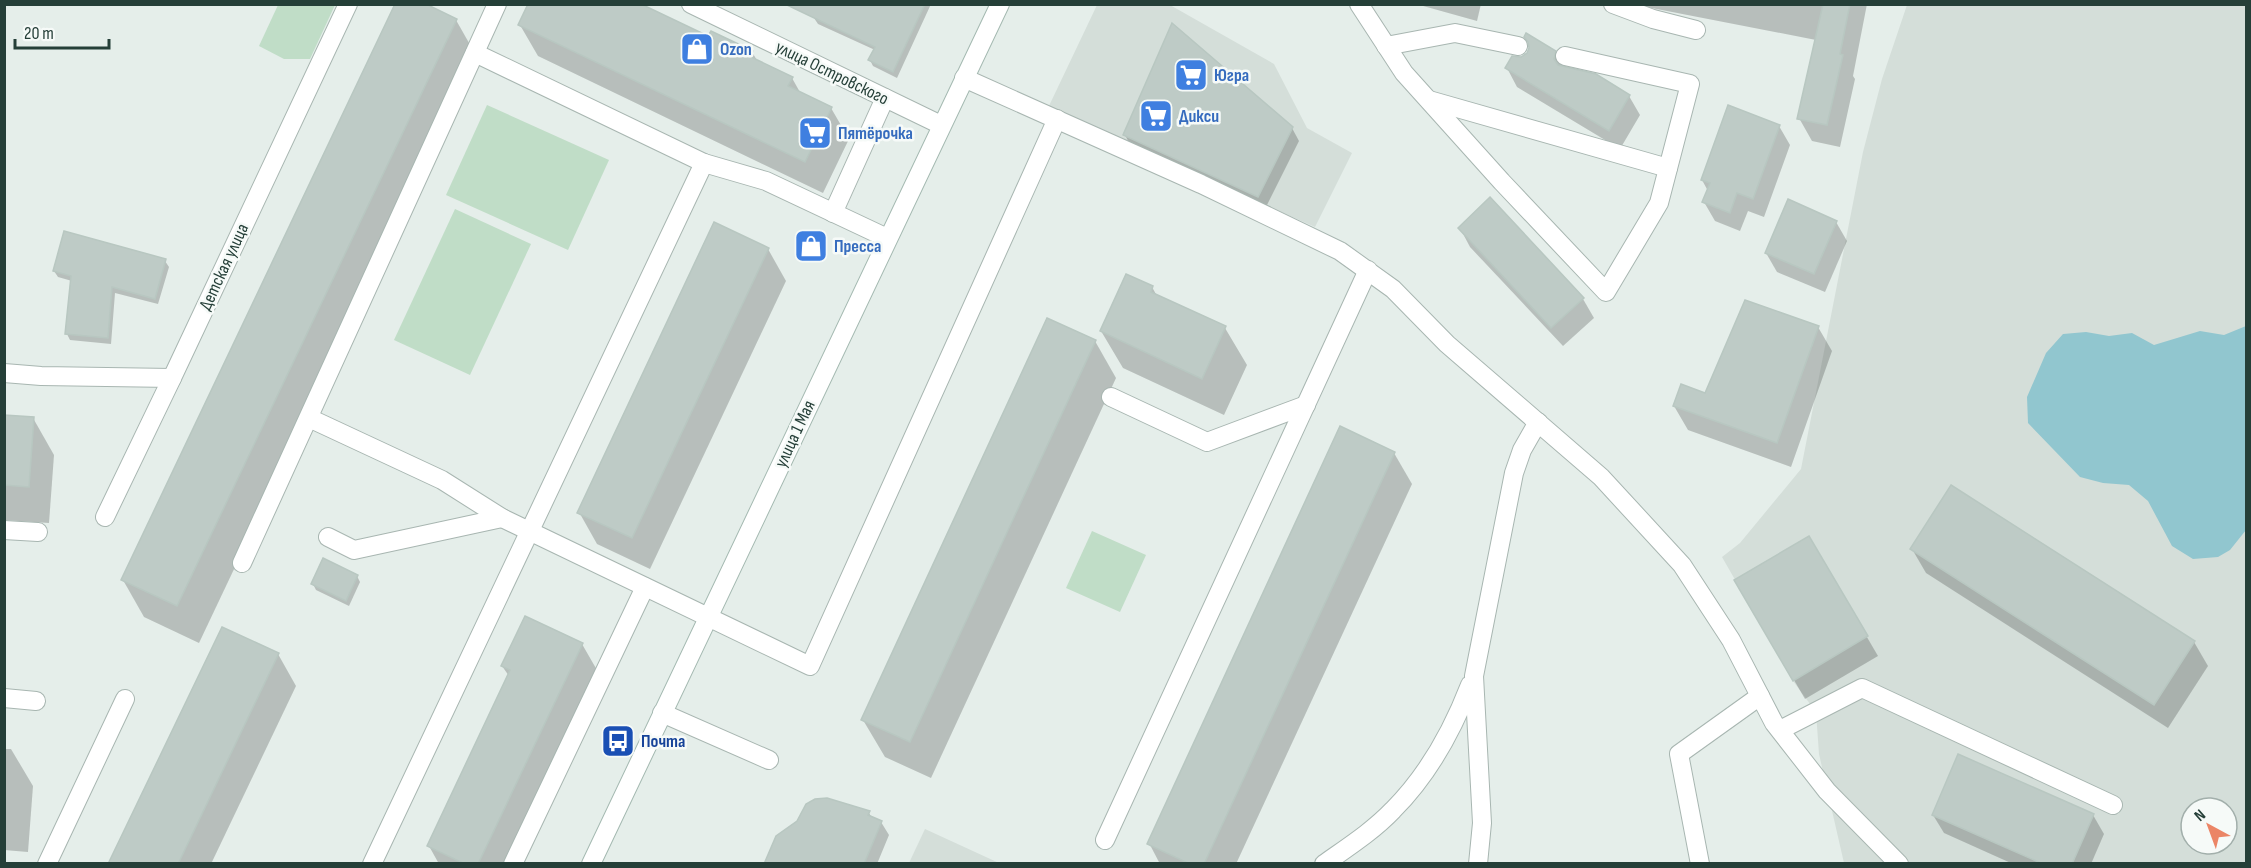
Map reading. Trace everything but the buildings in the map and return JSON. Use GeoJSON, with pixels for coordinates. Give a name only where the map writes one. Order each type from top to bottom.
{"type":"FeatureCollection","features":[{"type":"Feature","properties":{"kind":"street","name":"Детская улица"},"geometry":{"type":"LineString","coordinates":[[105,517],[348,4]]}},
{"type":"Feature","properties":{"kind":"street"},"geometry":{"type":"LineString","coordinates":[[242,563],[497,4]]}},
{"type":"Feature","properties":{"kind":"street","name":"улица Островского"},"geometry":{"type":"LineString","coordinates":[[691,4],[941,124]]}},
{"type":"Feature","properties":{"kind":"street","name":"улица 1 Мая"},"geometry":{"type":"LineString","coordinates":[[591,864],[1000,4]]}},
{"type":"Feature","properties":{"kind":"street"},"geometry":{"type":"LineString","coordinates":[[1359,4],[1404,73],[1606,292],[1659,203],[1690,84],[1565,56]]}},
{"type":"Feature","properties":{"kind":"street"},"geometry":{"type":"LineString","coordinates":[[1613,4],[1653,19],[1696,30]]}},
{"type":"Feature","properties":{"kind":"street"},"geometry":{"type":"LineString","coordinates":[[1386,46],[1455,33],[1518,46]]}},
{"type":"Feature","properties":{"kind":"street"},"geometry":{"type":"LineString","coordinates":[[475,53],[704,163],[766,181],[887,238]]}},
{"type":"Feature","properties":{"kind":"street"},"geometry":{"type":"LineString","coordinates":[[964,78],[1201,184],[1340,251],[1393,289],[1447,344],[1601,477],[1682,565],[1731,640],[1780,730],[1827,791],[1899,864]]}},
{"type":"Feature","properties":{"kind":"street"},"geometry":{"type":"LineString","coordinates":[[833,213],[885,98]]}},
{"type":"Feature","properties":{"kind":"street"},"geometry":{"type":"LineString","coordinates":[[1429,100],[1668,168]]}},
{"type":"Feature","properties":{"kind":"street"},"geometry":{"type":"LineString","coordinates":[[309,418],[442,480],[502,518],[810,666],[1057,120]]}},
{"type":"Feature","properties":{"kind":"street"},"geometry":{"type":"LineString","coordinates":[[372,864],[704,163]]}},
{"type":"Feature","properties":{"kind":"street"},"geometry":{"type":"LineString","coordinates":[[1105,840],[1368,270]]}},
{"type":"Feature","properties":{"kind":"street"},"geometry":{"type":"LineString","coordinates":[[4,373],[172,378]]}},
{"type":"Feature","properties":{"kind":"street"},"geometry":{"type":"LineString","coordinates":[[1111,397],[1207,442],[1306,405]]}},
{"type":"Feature","properties":{"kind":"street"},"geometry":{"type":"LineString","coordinates":[[1324,864],[1367,833],[1393,810],[1422,775],[1461,708],[1474,676],[1514,473],[1522,450],[1538,422]]}},
{"type":"Feature","properties":{"kind":"street"},"geometry":{"type":"LineString","coordinates":[[328,537],[354,550],[502,518]]}},
{"type":"Feature","properties":{"kind":"street"},"geometry":{"type":"LineString","coordinates":[[4,530],[38,532]]}},
{"type":"Feature","properties":{"kind":"street"},"geometry":{"type":"LineString","coordinates":[[513,864],[645,587]]}},
{"type":"Feature","properties":{"kind":"street"},"geometry":{"type":"LineString","coordinates":[[1474,676],[1482,823],[1478,864]]}},
{"type":"Feature","properties":{"kind":"street"},"geometry":{"type":"LineString","coordinates":[[1780,730],[1862,688],[2113,805]]}},
{"type":"Feature","properties":{"kind":"street"},"geometry":{"type":"LineString","coordinates":[[1700,864],[1679,754],[1760,696]]}},
{"type":"Feature","properties":{"kind":"street"},"geometry":{"type":"LineString","coordinates":[[4,698],[36,701]]}},
{"type":"Feature","properties":{"kind":"street"},"geometry":{"type":"LineString","coordinates":[[47,864],[125,699]]}},
{"type":"Feature","properties":{"kind":"street"},"geometry":{"type":"LineString","coordinates":[[662,713],[769,760]]}},
{"type":"Feature","properties":{"kind":"shaded area"},"geometry":{"type":"Polygon","coordinates":[[[1097,5],[1170,5],[1274,64],[1307,128],[1352,153],[1315,227],[1048,108],[1097,5]]]}},
{"type":"Feature","properties":{"kind":"shaded area"},"geometry":{"type":"Polygon","coordinates":[[[1907,5],[2246,5],[2246,863],[1844,863],[1819,754],[1816,712],[1793,681],[1722,557],[1740,543],[1801,469],[1863,152],[1882,79],[1907,5]]]}},
{"type":"Feature","properties":{"kind":"shaded area"},"geometry":{"type":"Polygon","coordinates":[[[925,829],[999,863],[909,863],[925,829]]]}},
{"type":"Feature","properties":{"kind":"green space"},"geometry":{"type":"Polygon","coordinates":[[[278,5],[335,5],[310,59],[284,59],[259,46],[278,5]]]}},
{"type":"Feature","properties":{"kind":"green space"},"geometry":{"type":"Polygon","coordinates":[[[487,105],[609,160],[568,250],[446,195],[487,105]]]}},
{"type":"Feature","properties":{"kind":"green space"},"geometry":{"type":"Polygon","coordinates":[[[455,209],[531,244],[470,375],[394,340],[455,209]]]}},
{"type":"Feature","properties":{"kind":"green space"},"geometry":{"type":"Polygon","coordinates":[[[1092,531],[1146,555],[1120,612],[1066,588],[1092,531]]]}},
{"type":"Feature","properties":{"kind":"water"},"geometry":{"type":"Polygon","coordinates":[[[2246,326],[2246,530],[2230,550],[2218,557],[2193,559],[2172,546],[2148,501],[2129,485],[2103,483],[2080,477],[2028,423],[2027,397],[2046,353],[2063,334],[2086,332],[2109,336],[2132,333],[2154,345],[2200,331],[2224,335],[2246,326]]]}},
{"type":"Feature","properties":{"kind":"place","name":"Ozon"},"geometry":{"type":"Point","coordinates":[697,49]}},
{"type":"Feature","properties":{"kind":"place","name":"Югра"},"geometry":{"type":"Point","coordinates":[1191,75]}},
{"type":"Feature","properties":{"kind":"place","name":"Дикси"},"geometry":{"type":"Point","coordinates":[1156,116]}},
{"type":"Feature","properties":{"kind":"place","name":"Пятёрочка"},"geometry":{"type":"Point","coordinates":[815,133]}},
{"type":"Feature","properties":{"kind":"place","name":"Пресса"},"geometry":{"type":"Point","coordinates":[811,246]}},
{"type":"Feature","properties":{"kind":"place","name":"Почта"},"geometry":{"type":"Point","coordinates":[618,741]}}]}
